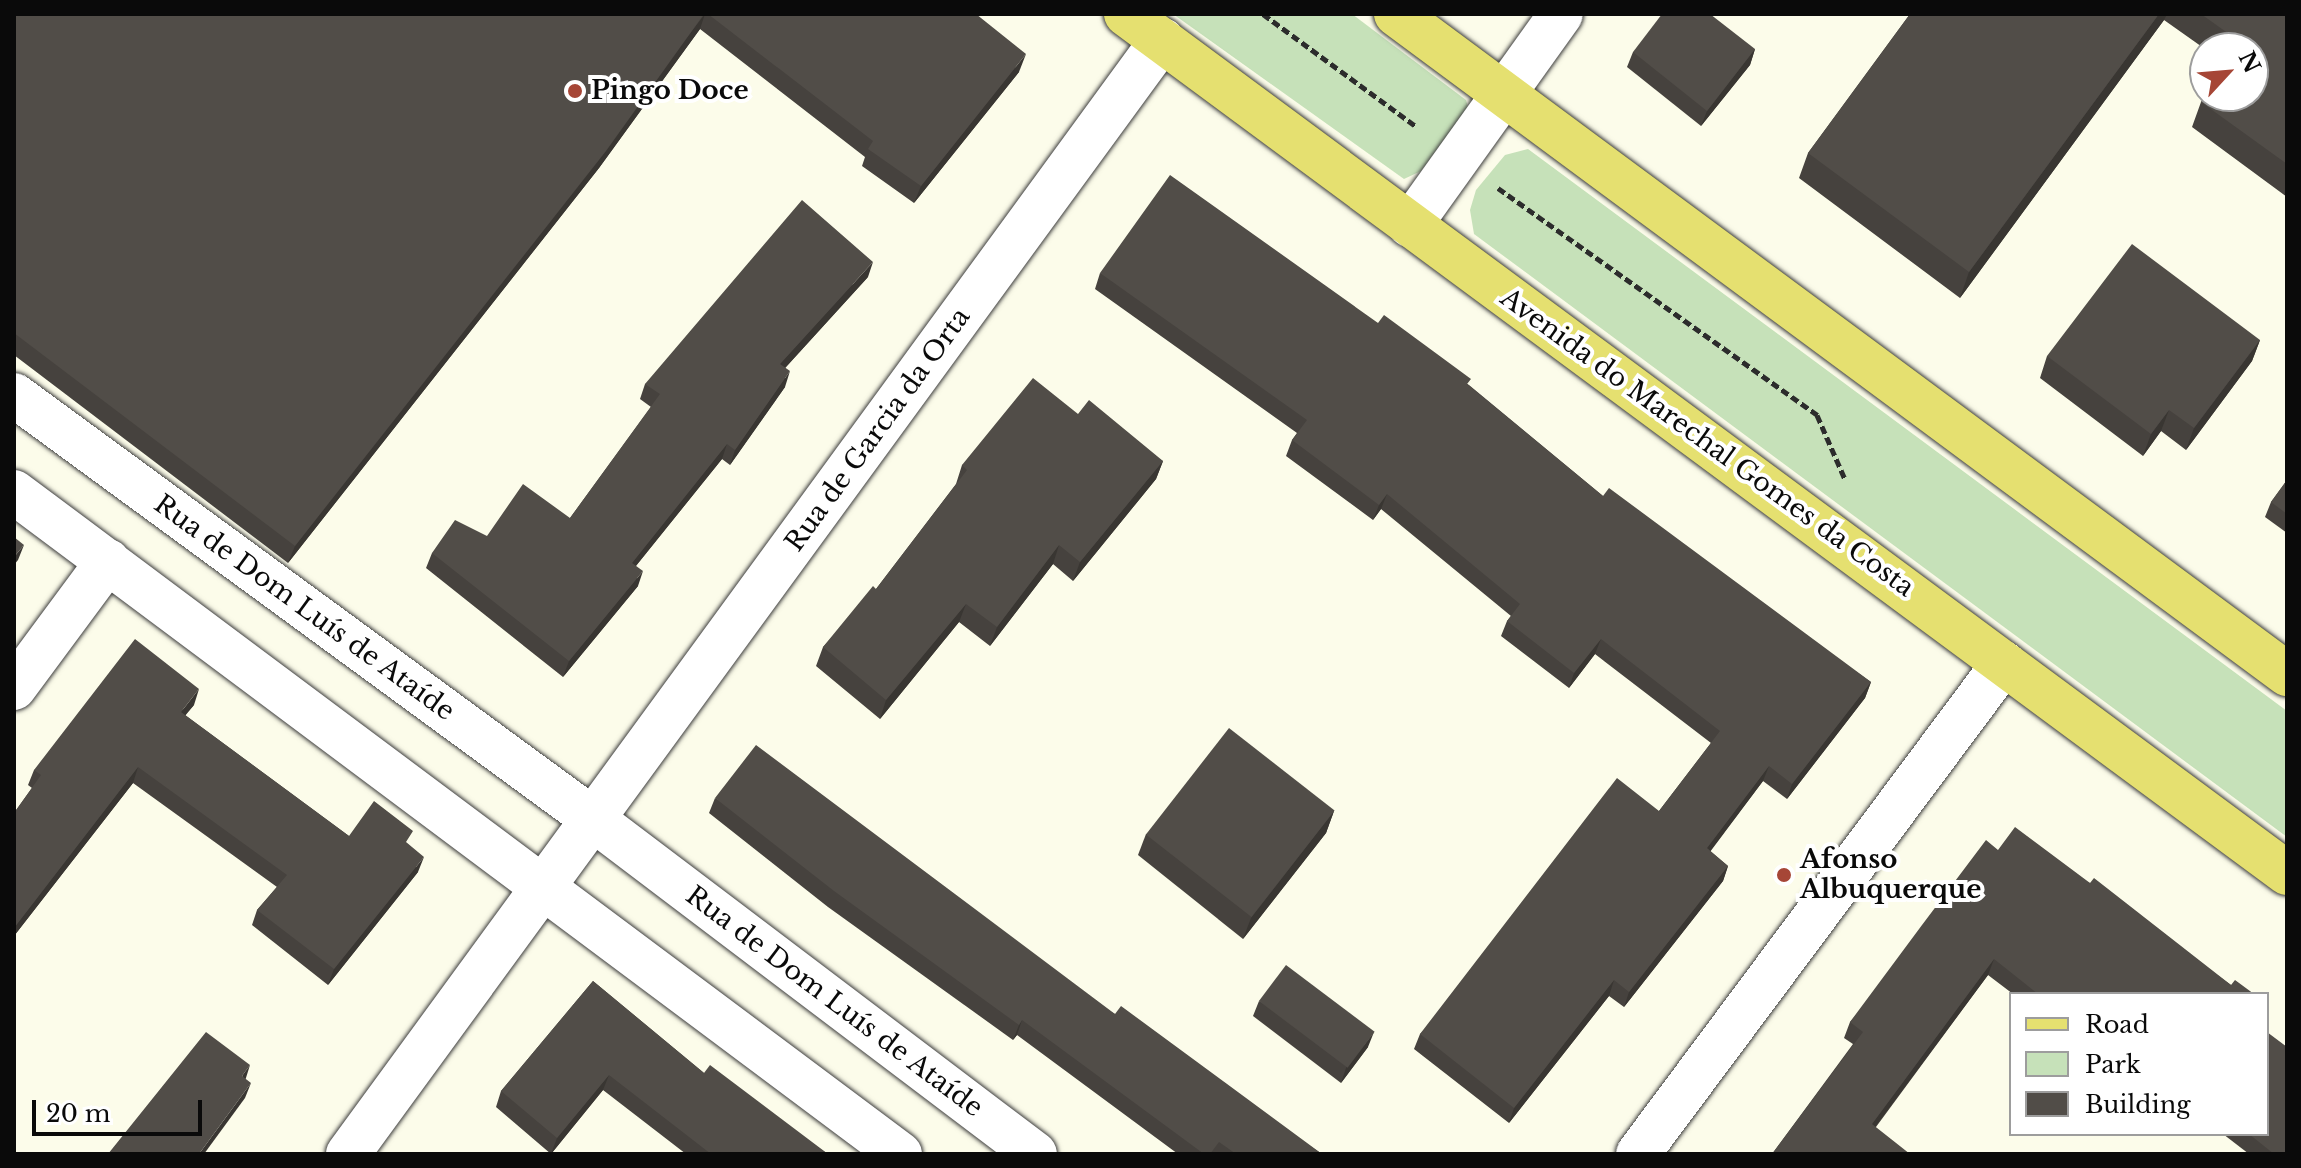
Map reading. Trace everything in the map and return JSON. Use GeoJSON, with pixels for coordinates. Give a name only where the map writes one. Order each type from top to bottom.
{"type":"FeatureCollection","features":[{"type":"Feature","properties":{"kind":"main road","name":"Avenida do Marechal Gomes da Costa"},"geometry":{"type":"LineString","coordinates":[[1126,14],[2287,873]]}},
{"type":"Feature","properties":{"kind":"main road"},"geometry":{"type":"LineString","coordinates":[[1396,14],[1502,96],[2287,674]]}},
{"type":"Feature","properties":{"kind":"street"},"geometry":{"type":"LineString","coordinates":[[1410,225],[1561,14]]}},
{"type":"Feature","properties":{"kind":"street","name":"Rua de Garcia da Orta"},"geometry":{"type":"LineString","coordinates":[[594,820],[1162,40]]}},
{"type":"Feature","properties":{"kind":"street","name":"Rua de Dom Luís de Ataíde"},"geometry":{"type":"LineString","coordinates":[[14,395],[594,820],[1035,1154]]}},
{"type":"Feature","properties":{"kind":"street"},"geometry":{"type":"LineString","coordinates":[[14,492],[900,1154]]}},
{"type":"Feature","properties":{"kind":"street"},"geometry":{"type":"LineString","coordinates":[[14,688],[108,561]]}},
{"type":"Feature","properties":{"kind":"street"},"geometry":{"type":"LineString","coordinates":[[1638,1154],[2004,663]]}},
{"type":"Feature","properties":{"kind":"street"},"geometry":{"type":"LineString","coordinates":[[348,1154],[594,820]]}},
{"type":"Feature","properties":{"kind":"path"},"geometry":{"type":"LineString","coordinates":[[1263,14],[1424,132]]}},
{"type":"Feature","properties":{"kind":"path"},"geometry":{"type":"LineString","coordinates":[[1495,185],[1817,415],[1845,480],[1857,489]]}},
{"type":"Feature","properties":{"kind":"green space"},"geometry":{"type":"Polygon","coordinates":[[[1173,14],[1352,14],[1466,100],[1468,107],[1421,171],[1404,179],[1173,14]]]}},
{"type":"Feature","properties":{"kind":"green space"},"geometry":{"type":"Polygon","coordinates":[[[1528,149],[2287,711],[2287,837],[1474,234],[1470,210],[1476,190],[1505,155],[1528,149]]]}},
{"type":"Feature","properties":{"kind":"building"},"geometry":{"type":"Polygon","coordinates":[[[14,14],[704,14],[606,151],[295,546],[14,333],[14,14]]]}},
{"type":"Feature","properties":{"kind":"building"},"geometry":{"type":"Polygon","coordinates":[[[708,14],[976,14],[1026,54],[921,186],[868,149],[873,141],[708,14]]]}},
{"type":"Feature","properties":{"kind":"building"},"geometry":{"type":"Polygon","coordinates":[[[1662,14],[1710,14],[1755,49],[1707,111],[1633,52],[1662,14]]]}},
{"type":"Feature","properties":{"kind":"building"},"geometry":{"type":"Polygon","coordinates":[[[1910,14],[2159,14],[1969,272],[1808,153],[1910,14]]]}},
{"type":"Feature","properties":{"kind":"building"},"geometry":{"type":"Polygon","coordinates":[[[2201,14],[2287,14],[2287,164],[2215,112],[2269,112],[2269,32],[2226,32],[2201,14]]]}},
{"type":"Feature","properties":{"kind":"building"},"geometry":{"type":"Polygon","coordinates":[[[1170,175],[1378,323],[1384,315],[1471,379],[1467,384],[1603,496],[1609,488],[1871,682],[1792,784],[1769,766],[1707,848],[1728,866],[1629,992],[1614,980],[1514,1108],[1420,1034],[1617,778],[1659,811],[1720,731],[1601,639],[1574,673],[1507,621],[1520,604],[1387,494],[1379,505],[1292,440],[1307,420],[1100,273],[1170,175]]]}},
{"type":"Feature","properties":{"kind":"building"},"geometry":{"type":"Polygon","coordinates":[[[802,200],[873,262],[780,364],[790,371],[735,450],[727,444],[632,563],[643,571],[569,661],[432,553],[455,520],[487,536],[523,484],[570,518],[660,394],[645,384],[802,200]]]}},
{"type":"Feature","properties":{"kind":"building"},"geometry":{"type":"Polygon","coordinates":[[[2132,244],[2260,340],[2194,428],[2169,410],[2151,434],[2047,356],[2132,244]]]}},
{"type":"Feature","properties":{"kind":"building"},"geometry":{"type":"Polygon","coordinates":[[[1033,378],[1078,414],[1089,400],[1163,461],[1080,562],[1059,545],[997,627],[966,604],[886,700],[823,647],[873,586],[876,589],[967,470],[962,465],[1033,378]]]}},
{"type":"Feature","properties":{"kind":"building"},"geometry":{"type":"Polygon","coordinates":[[[2287,480],[2287,514],[2271,502],[2287,480]]]}},
{"type":"Feature","properties":{"kind":"building"},"geometry":{"type":"Polygon","coordinates":[[[14,537],[24,545],[14,557],[14,537]]]}},
{"type":"Feature","properties":{"kind":"building"},"geometry":{"type":"Polygon","coordinates":[[[135,639],[199,689],[181,712],[349,836],[374,801],[413,831],[406,842],[424,857],[334,969],[257,910],[287,875],[138,767],[14,928],[14,813],[41,775],[34,770],[135,639]]]}},
{"type":"Feature","properties":{"kind":"building"},"geometry":{"type":"Polygon","coordinates":[[[1229,728],[1335,810],[1251,917],[1146,834],[1229,728]]]}},
{"type":"Feature","properties":{"kind":"building"},"geometry":{"type":"Polygon","coordinates":[[[756,745],[1115,1014],[1121,1006],[1322,1154],[1236,1154],[1219,1142],[1210,1154],[1204,1154],[1022,1020],[1019,1025],[834,891],[715,798],[756,745]]]}},
{"type":"Feature","properties":{"kind":"building"},"geometry":{"type":"Polygon","coordinates":[[[2015,827],[2090,883],[2094,878],[2231,985],[2235,980],[2251,992],[2035,992],[1994,959],[1872,1124],[1910,1154],[1772,1154],[1863,1032],[1850,1022],[1922,925],[1986,840],[1998,850],[2015,827]]]}},
{"type":"Feature","properties":{"kind":"building"},"geometry":{"type":"Polygon","coordinates":[[[1286,965],[1375,1032],[1348,1068],[1259,1001],[1286,965]]]}},
{"type":"Feature","properties":{"kind":"building"},"geometry":{"type":"Polygon","coordinates":[[[593,981],[704,1073],[710,1065],[828,1154],[711,1154],[609,1075],[557,1138],[501,1091],[593,981]]]}},
{"type":"Feature","properties":{"kind":"building"},"geometry":{"type":"Polygon","coordinates":[[[206,1032],[250,1065],[242,1076],[251,1083],[199,1154],[108,1154],[206,1032]]]}},
{"type":"Feature","properties":{"kind":"building"},"geometry":{"type":"Polygon","coordinates":[[[2269,1034],[2287,1047],[2287,1154],[2274,1154],[2252,1136],[2269,1136],[2269,1034]]]}},
{"type":"Feature","properties":{"kind":"place","name":"Pingo Doce"},"geometry":{"type":"Point","coordinates":[575,91]}},
{"type":"Feature","properties":{"kind":"place","name":"Afonso Albuquerque"},"geometry":{"type":"Point","coordinates":[1784,875]}}]}
